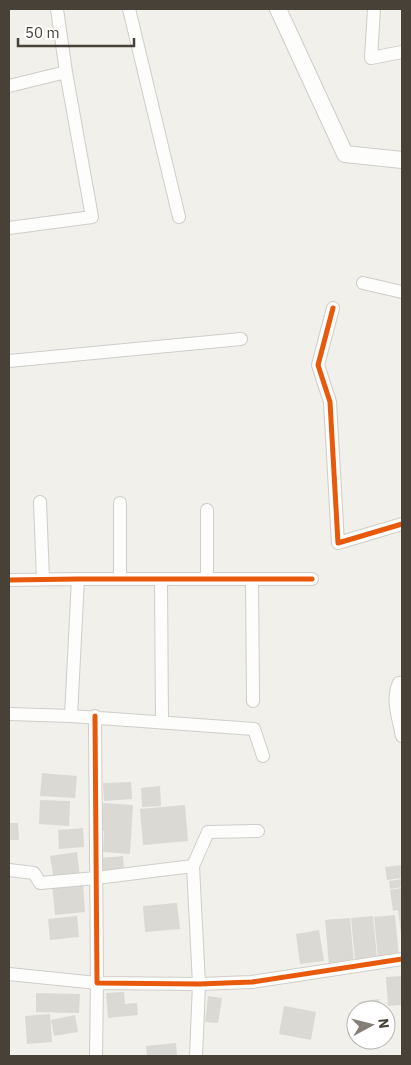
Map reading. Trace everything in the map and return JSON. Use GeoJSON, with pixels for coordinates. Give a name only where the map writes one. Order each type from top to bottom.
{"type":"FeatureCollection","features":[{"type":"Feature","properties":{"kind":"street"},"geometry":{"type":"LineString","coordinates":[[9,228],[92,217],[66,72],[57,9]]}},
{"type":"Feature","properties":{"kind":"street"},"geometry":{"type":"LineString","coordinates":[[129,9],[179,217]]}},
{"type":"Feature","properties":{"kind":"street"},"geometry":{"type":"LineString","coordinates":[[278,9],[345,154],[402,160]]}},
{"type":"Feature","properties":{"kind":"street"},"geometry":{"type":"LineString","coordinates":[[374,9],[371,58],[402,52]]}},
{"type":"Feature","properties":{"kind":"street"},"geometry":{"type":"LineString","coordinates":[[9,86],[66,72]]}},
{"type":"Feature","properties":{"kind":"street"},"geometry":{"type":"LineString","coordinates":[[363,283],[402,292]]}},
{"type":"Feature","properties":{"kind":"street"},"geometry":{"type":"LineString","coordinates":[[332,308],[318,365],[330,402],[338,543],[402,524]]}},
{"type":"Feature","properties":{"kind":"street"},"geometry":{"type":"LineString","coordinates":[[9,361],[241,339]]}},
{"type":"Feature","properties":{"kind":"street"},"geometry":{"type":"LineString","coordinates":[[40,502],[43,580]]}},
{"type":"Feature","properties":{"kind":"street"},"geometry":{"type":"LineString","coordinates":[[120,503],[120,579]]}},
{"type":"Feature","properties":{"kind":"street"},"geometry":{"type":"LineString","coordinates":[[207,510],[207,579]]}},
{"type":"Feature","properties":{"kind":"street"},"geometry":{"type":"LineString","coordinates":[[71,716],[78,579]]}},
{"type":"Feature","properties":{"kind":"street"},"geometry":{"type":"LineString","coordinates":[[161,579],[162,722]]}},
{"type":"Feature","properties":{"kind":"street"},"geometry":{"type":"LineString","coordinates":[[252,579],[253,701]]}},
{"type":"Feature","properties":{"kind":"street"},"geometry":{"type":"LineString","coordinates":[[9,580],[312,579]]}},
{"type":"Feature","properties":{"kind":"street"},"geometry":{"type":"LineString","coordinates":[[402,683],[399,683],[395,699],[402,736]]}},
{"type":"Feature","properties":{"kind":"street"},"geometry":{"type":"LineString","coordinates":[[9,714],[95,716],[254,729],[263,756]]}},
{"type":"Feature","properties":{"kind":"street"},"geometry":{"type":"LineString","coordinates":[[95,716],[96,1056]]}},
{"type":"Feature","properties":{"kind":"street"},"geometry":{"type":"LineString","coordinates":[[196,1056],[199,984],[193,866],[208,832],[258,831]]}},
{"type":"Feature","properties":{"kind":"street"},"geometry":{"type":"LineString","coordinates":[[9,870],[34,873],[40,883],[193,866]]}},
{"type":"Feature","properties":{"kind":"street"},"geometry":{"type":"LineString","coordinates":[[9,974],[97,983],[199,984],[252,982],[402,959]]}},
{"type":"Feature","properties":{"kind":"building"},"geometry":{"type":"Polygon","coordinates":[[[42,773],[77,776],[75,798],[40,796],[42,773]]]}},
{"type":"Feature","properties":{"kind":"building"},"geometry":{"type":"Polygon","coordinates":[[[131,782],[132,799],[104,801],[103,783],[131,782]]]}},
{"type":"Feature","properties":{"kind":"building"},"geometry":{"type":"Polygon","coordinates":[[[160,786],[161,806],[142,807],[141,788],[160,786]]]}},
{"type":"Feature","properties":{"kind":"building"},"geometry":{"type":"Polygon","coordinates":[[[40,800],[70,801],[69,826],[39,824],[40,800]]]}},
{"type":"Feature","properties":{"kind":"building"},"geometry":{"type":"Polygon","coordinates":[[[103,803],[133,805],[130,854],[103,852],[104,831],[101,831],[103,803]]]}},
{"type":"Feature","properties":{"kind":"building"},"geometry":{"type":"Polygon","coordinates":[[[185,805],[188,841],[143,845],[140,809],[185,805]]]}},
{"type":"Feature","properties":{"kind":"building"},"geometry":{"type":"Polygon","coordinates":[[[9,823],[18,823],[19,840],[9,840],[9,823]]]}},
{"type":"Feature","properties":{"kind":"building"},"geometry":{"type":"Polygon","coordinates":[[[83,828],[84,847],[59,849],[58,830],[83,828]]]}},
{"type":"Feature","properties":{"kind":"building"},"geometry":{"type":"Polygon","coordinates":[[[77,852],[80,877],[54,881],[50,856],[77,852]]]}},
{"type":"Feature","properties":{"kind":"building"},"geometry":{"type":"Polygon","coordinates":[[[123,856],[124,871],[103,873],[101,858],[123,856]]]}},
{"type":"Feature","properties":{"kind":"building"},"geometry":{"type":"Polygon","coordinates":[[[402,865],[402,878],[387,880],[385,867],[402,865]]]}},
{"type":"Feature","properties":{"kind":"building"},"geometry":{"type":"Polygon","coordinates":[[[402,879],[402,887],[390,889],[389,881],[402,879]]]}},
{"type":"Feature","properties":{"kind":"building"},"geometry":{"type":"Polygon","coordinates":[[[83,881],[85,912],[55,915],[52,884],[83,881]]]}},
{"type":"Feature","properties":{"kind":"building"},"geometry":{"type":"Polygon","coordinates":[[[402,888],[401,934],[398,910],[393,911],[390,890],[402,888]]]}},
{"type":"Feature","properties":{"kind":"building"},"geometry":{"type":"Polygon","coordinates":[[[177,903],[180,929],[145,932],[143,906],[177,903]]]}},
{"type":"Feature","properties":{"kind":"building"},"geometry":{"type":"Polygon","coordinates":[[[395,915],[399,956],[378,958],[374,917],[395,915]]]}},
{"type":"Feature","properties":{"kind":"building"},"geometry":{"type":"Polygon","coordinates":[[[77,916],[79,937],[50,940],[48,919],[77,916]]]}},
{"type":"Feature","properties":{"kind":"building"},"geometry":{"type":"Polygon","coordinates":[[[373,916],[377,958],[355,960],[351,918],[373,916]]]}},
{"type":"Feature","properties":{"kind":"building"},"geometry":{"type":"Polygon","coordinates":[[[350,918],[354,963],[329,965],[325,920],[350,918]]]}},
{"type":"Feature","properties":{"kind":"building"},"geometry":{"type":"Polygon","coordinates":[[[319,930],[324,961],[300,964],[296,934],[319,930]]]}},
{"type":"Feature","properties":{"kind":"building"},"geometry":{"type":"Polygon","coordinates":[[[402,976],[402,1005],[396,1005],[396,1000],[388,1000],[386,977],[402,976]]]}},
{"type":"Feature","properties":{"kind":"building"},"geometry":{"type":"Polygon","coordinates":[[[124,992],[125,1004],[137,1003],[138,1015],[108,1018],[106,993],[124,992]]]}},
{"type":"Feature","properties":{"kind":"building"},"geometry":{"type":"Polygon","coordinates":[[[36,993],[80,994],[79,1013],[36,1012],[36,993]]]}},
{"type":"Feature","properties":{"kind":"building"},"geometry":{"type":"Polygon","coordinates":[[[208,996],[222,998],[218,1023],[205,1022],[208,996]]]}},
{"type":"Feature","properties":{"kind":"building"},"geometry":{"type":"Polygon","coordinates":[[[284,1006],[316,1012],[311,1040],[279,1034],[284,1006]]]}},
{"type":"Feature","properties":{"kind":"building"},"geometry":{"type":"Polygon","coordinates":[[[50,1014],[52,1042],[27,1044],[25,1016],[50,1014]]]}},
{"type":"Feature","properties":{"kind":"building"},"geometry":{"type":"Polygon","coordinates":[[[75,1015],[78,1032],[54,1036],[51,1020],[75,1015]]]}},
{"type":"Feature","properties":{"kind":"building"},"geometry":{"type":"Polygon","coordinates":[[[176,1043],[177,1056],[147,1056],[146,1046],[176,1043]]]}},
{"type":"Feature","properties":{"kind":"cycle path"},"geometry":{"type":"LineString","coordinates":[[333,308],[318,365],[330,402],[338,543],[402,524]]}},
{"type":"Feature","properties":{"kind":"cycle path"},"geometry":{"type":"LineString","coordinates":[[9,580],[312,579]]}},
{"type":"Feature","properties":{"kind":"cycle path"},"geometry":{"type":"LineString","coordinates":[[95,716],[97,983],[199,984],[252,982],[402,959]]}}]}
